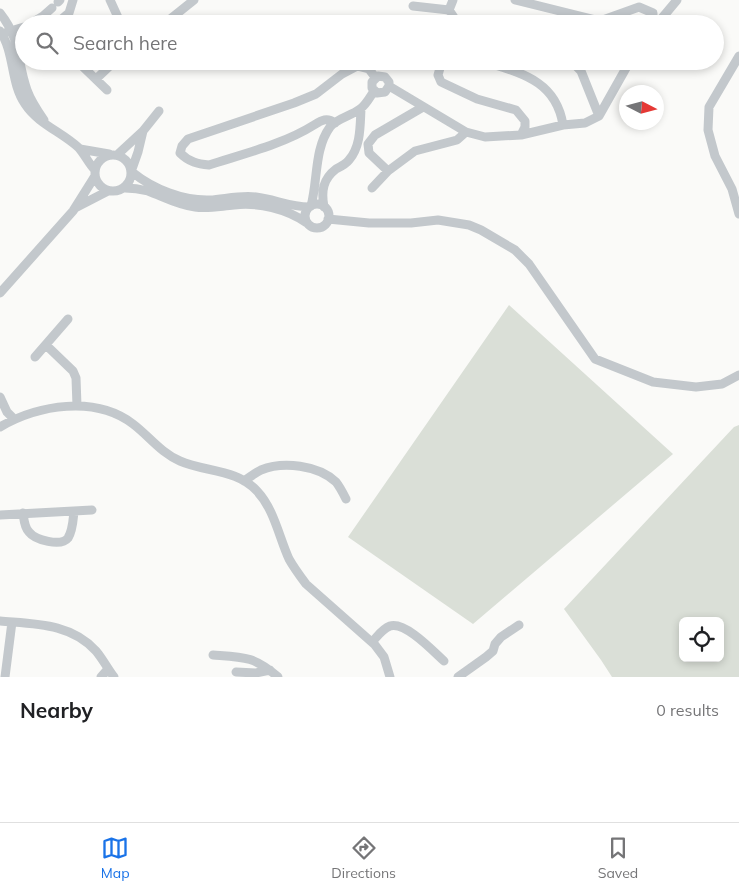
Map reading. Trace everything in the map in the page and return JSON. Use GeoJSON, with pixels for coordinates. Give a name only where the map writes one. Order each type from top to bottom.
{"type":"FeatureCollection","features":[{"type":"Feature","properties":{"kind":"street"},"geometry":{"type":"LineString","coordinates":[[67,15],[73,0]]}},
{"type":"Feature","properties":{"kind":"street"},"geometry":{"type":"LineString","coordinates":[[110,0],[117,15]]}},
{"type":"Feature","properties":{"kind":"street"},"geometry":{"type":"LineString","coordinates":[[175,15],[194,0]]}},
{"type":"Feature","properties":{"kind":"street"},"geometry":{"type":"LineString","coordinates":[[449,10],[453,0]]}},
{"type":"Feature","properties":{"kind":"street"},"geometry":{"type":"LineString","coordinates":[[515,0],[576,15]]}},
{"type":"Feature","properties":{"kind":"street"},"geometry":{"type":"LineString","coordinates":[[664,15],[677,0]]}},
{"type":"Feature","properties":{"kind":"street"},"geometry":{"type":"LineString","coordinates":[[44,15],[57,3]]}},
{"type":"Feature","properties":{"kind":"street"},"geometry":{"type":"LineString","coordinates":[[413,6],[449,10],[452,15]]}},
{"type":"Feature","properties":{"kind":"street"},"geometry":{"type":"LineString","coordinates":[[617,15],[639,7],[653,13],[653,15]]}},
{"type":"Feature","properties":{"kind":"street"},"geometry":{"type":"LineString","coordinates":[[0,13],[15,34]]}},
{"type":"Feature","properties":{"kind":"street"},"geometry":{"type":"LineString","coordinates":[[15,30],[1,32],[20,96],[32,114],[80,149],[95,173],[99,185],[108,191],[114,192],[125,188],[142,189],[175,203],[196,207],[208,208],[242,204],[260,205],[292,214],[312,227],[319,228],[325,225],[328,219],[328,212],[318,204],[297,207],[255,197],[211,200],[187,198],[148,184],[132,170],[126,160],[114,155],[80,149]]}},
{"type":"Feature","properties":{"kind":"street"},"geometry":{"type":"LineString","coordinates":[[6,44],[15,42]]}},
{"type":"Feature","properties":{"kind":"street"},"geometry":{"type":"LineString","coordinates":[[739,56],[709,107],[708,130],[715,156],[732,189],[739,214]]}},
{"type":"Feature","properties":{"kind":"street"},"geometry":{"type":"LineString","coordinates":[[24,70],[27,89],[36,108],[48,125]]}},
{"type":"Feature","properties":{"kind":"street"},"geometry":{"type":"LineString","coordinates":[[85,70],[107,90]]}},
{"type":"Feature","properties":{"kind":"street"},"geometry":{"type":"LineString","coordinates":[[96,80],[106,70]]}},
{"type":"Feature","properties":{"kind":"street"},"geometry":{"type":"LineString","coordinates":[[334,123],[329,119],[323,120],[297,135],[209,165],[198,164],[180,153],[182,146],[188,140],[294,104],[316,94],[350,70]]}},
{"type":"Feature","properties":{"kind":"street"},"geometry":{"type":"LineString","coordinates":[[369,70],[375,77]]}},
{"type":"Feature","properties":{"kind":"street"},"geometry":{"type":"LineString","coordinates":[[439,70],[438,75],[441,82],[477,99],[516,110],[525,121],[525,127],[520,135]]}},
{"type":"Feature","properties":{"kind":"street"},"geometry":{"type":"LineString","coordinates":[[509,70],[530,77],[545,89],[559,105],[563,124]]}},
{"type":"Feature","properties":{"kind":"street"},"geometry":{"type":"LineString","coordinates":[[579,70],[599,116]]}},
{"type":"Feature","properties":{"kind":"street"},"geometry":{"type":"LineString","coordinates":[[389,86],[466,132],[486,137],[520,135],[563,124],[585,123],[599,116],[625,70]]}},
{"type":"Feature","properties":{"kind":"street"},"geometry":{"type":"LineString","coordinates":[[382,76],[388,79],[389,86],[385,92],[377,93],[374,91],[371,85],[375,77],[382,76]]}},
{"type":"Feature","properties":{"kind":"street"},"geometry":{"type":"LineString","coordinates":[[307,223],[305,217],[316,189],[321,147],[330,127],[361,109],[374,91]]}},
{"type":"Feature","properties":{"kind":"street"},"geometry":{"type":"LineString","coordinates":[[388,171],[369,153],[368,144],[376,135],[423,106]]}},
{"type":"Feature","properties":{"kind":"street"},"geometry":{"type":"LineString","coordinates":[[324,207],[323,193],[328,175],[349,161],[360,135],[361,109]]}},
{"type":"Feature","properties":{"kind":"street"},"geometry":{"type":"LineString","coordinates":[[0,293],[73,210],[95,173],[100,160],[114,155],[144,131],[159,111]]}},
{"type":"Feature","properties":{"kind":"street"},"geometry":{"type":"LineString","coordinates":[[125,188],[131,178],[144,131]]}},
{"type":"Feature","properties":{"kind":"street"},"geometry":{"type":"LineString","coordinates":[[372,188],[388,171],[415,151],[457,140],[466,132]]}},
{"type":"Feature","properties":{"kind":"street"},"geometry":{"type":"LineString","coordinates":[[73,210],[108,191]]}},
{"type":"Feature","properties":{"kind":"street"},"geometry":{"type":"LineString","coordinates":[[328,219],[369,223],[412,223],[438,220],[469,225],[515,250],[529,264],[595,359],[653,382],[696,387],[722,384],[739,375]]}},
{"type":"Feature","properties":{"kind":"street"},"geometry":{"type":"LineString","coordinates":[[35,357],[68,319]]}},
{"type":"Feature","properties":{"kind":"street"},"geometry":{"type":"LineString","coordinates":[[46,345],[73,371],[76,378],[77,406]]}},
{"type":"Feature","properties":{"kind":"street"},"geometry":{"type":"LineString","coordinates":[[0,398],[7,412],[14,419]]}},
{"type":"Feature","properties":{"kind":"street"},"geometry":{"type":"LineString","coordinates":[[0,427],[24,415],[41,411],[77,406],[97,408],[119,415],[132,423],[162,451],[174,459],[232,475],[252,485],[264,500],[297,573],[306,584],[372,642],[384,657],[390,677]]}},
{"type":"Feature","properties":{"kind":"street"},"geometry":{"type":"LineString","coordinates":[[244,480],[263,469],[279,466],[310,469],[330,478],[340,487],[346,499]]}},
{"type":"Feature","properties":{"kind":"street"},"geometry":{"type":"LineString","coordinates":[[0,515],[92,510]]}},
{"type":"Feature","properties":{"kind":"street"},"geometry":{"type":"LineString","coordinates":[[22,513],[26,527],[32,535],[59,543],[64,542],[71,532],[74,511]]}},
{"type":"Feature","properties":{"kind":"street"},"geometry":{"type":"LineString","coordinates":[[0,621],[44,624],[62,628],[75,635],[96,651],[111,673],[101,677]]}},
{"type":"Feature","properties":{"kind":"street"},"geometry":{"type":"LineString","coordinates":[[4,677],[12,622]]}},
{"type":"Feature","properties":{"kind":"street"},"geometry":{"type":"LineString","coordinates":[[458,677],[486,658],[502,637],[519,625]]}},
{"type":"Feature","properties":{"kind":"street"},"geometry":{"type":"LineString","coordinates":[[372,642],[387,628],[400,626],[416,636],[444,661]]}},
{"type":"Feature","properties":{"kind":"street"},"geometry":{"type":"LineString","coordinates":[[213,655],[243,657],[254,660],[278,677]]}},
{"type":"Feature","properties":{"kind":"street"},"geometry":{"type":"LineString","coordinates":[[243,657],[235,674],[270,670]]}},
{"type":"Feature","properties":{"kind":"shaded area"},"geometry":{"type":"Polygon","coordinates":[[[509,305],[673,454],[473,624],[348,537],[509,305]]]}},
{"type":"Feature","properties":{"kind":"shaded area"},"geometry":{"type":"Polygon","coordinates":[[[739,425],[739,677],[612,677],[564,609],[734,427],[739,425]]]}}]}
